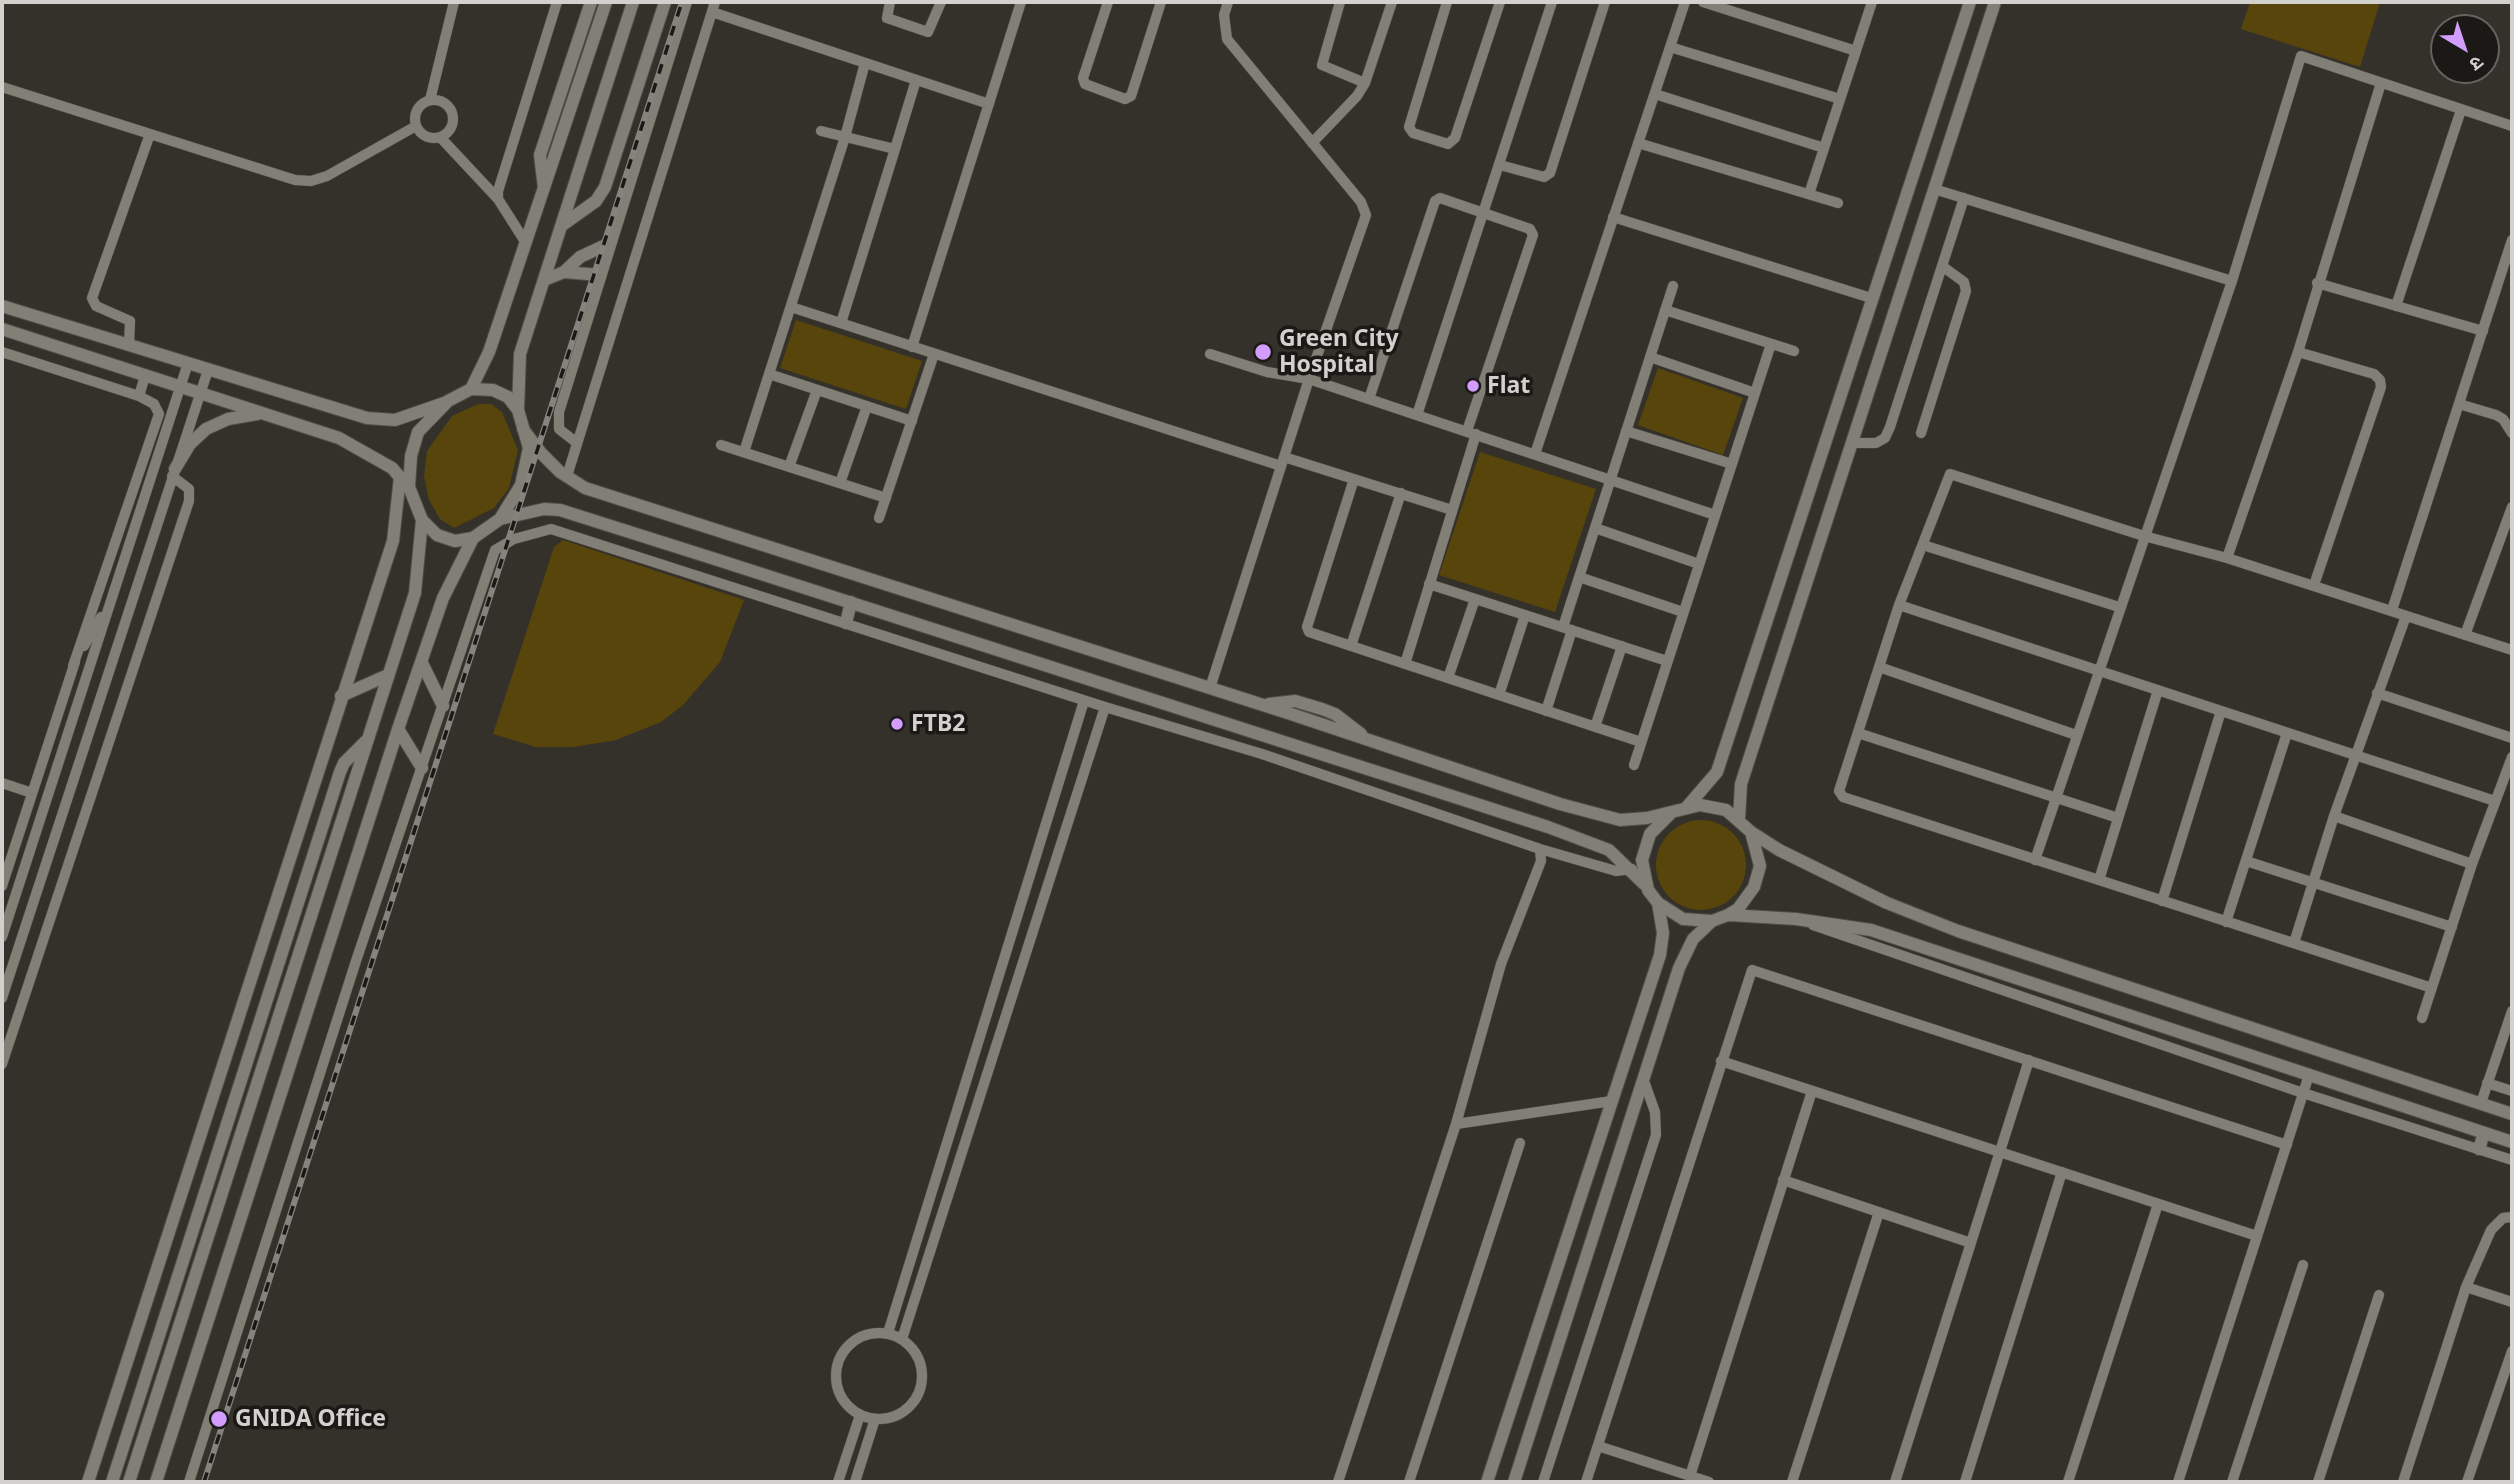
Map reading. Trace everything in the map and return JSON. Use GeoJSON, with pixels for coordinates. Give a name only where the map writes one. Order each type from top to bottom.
{"type":"FeatureCollection","features":[{"type":"Feature","properties":{"kind":"street"},"geometry":{"type":"LineString","coordinates":[[430,100],[454,2]]}},
{"type":"Feature","properties":{"kind":"street"},"geometry":{"type":"LineString","coordinates":[[498,199],[498,187],[557,2]]}},
{"type":"Feature","properties":{"kind":"street"},"geometry":{"type":"LineString","coordinates":[[544,188],[540,155],[591,2]]}},
{"type":"Feature","properties":{"kind":"street"},"geometry":{"type":"LineString","coordinates":[[471,389],[489,352],[606,2]]}},
{"type":"Feature","properties":{"kind":"street"},"geometry":{"type":"LineString","coordinates":[[500,519],[521,485],[528,448],[518,410],[520,354],[633,2]]}},
{"type":"Feature","properties":{"kind":"street"},"geometry":{"type":"LineString","coordinates":[[561,226],[596,201],[606,187],[665,2]]}},
{"type":"Feature","properties":{"kind":"street"},"geometry":{"type":"LineString","coordinates":[[577,443],[564,436],[559,429],[559,412],[687,2]]}},
{"type":"Feature","properties":{"kind":"street"},"geometry":{"type":"LineString","coordinates":[[890,2],[887,18],[925,32],[932,27],[941,2]]}},
{"type":"Feature","properties":{"kind":"street"},"geometry":{"type":"LineString","coordinates":[[912,346],[1021,2]]}},
{"type":"Feature","properties":{"kind":"street"},"geometry":{"type":"LineString","coordinates":[[1108,2],[1083,81],[1125,99],[1131,96],[1161,2]]}},
{"type":"Feature","properties":{"kind":"street"},"geometry":{"type":"LineString","coordinates":[[1210,688],[1309,379],[1366,215],[1361,202],[1227,39],[1224,15],[1228,2]]}},
{"type":"Feature","properties":{"kind":"street"},"geometry":{"type":"LineString","coordinates":[[1340,2],[1321,65],[1365,83]]}},
{"type":"Feature","properties":{"kind":"street"},"geometry":{"type":"LineString","coordinates":[[1312,143],[1357,96],[1365,83],[1392,2]]}},
{"type":"Feature","properties":{"kind":"street"},"geometry":{"type":"LineString","coordinates":[[1447,2],[1409,127],[1413,133],[1448,144],[1455,138],[1500,2]]}},
{"type":"Feature","properties":{"kind":"street"},"geometry":{"type":"LineString","coordinates":[[1417,415],[1552,2]]}},
{"type":"Feature","properties":{"kind":"street"},"geometry":{"type":"LineString","coordinates":[[1500,165],[1544,177],[1550,173],[1605,2]]}},
{"type":"Feature","properties":{"kind":"street"},"geometry":{"type":"LineString","coordinates":[[1535,454],[1685,2]]}},
{"type":"Feature","properties":{"kind":"street"},"geometry":{"type":"LineString","coordinates":[[1703,2],[1856,51]]}},
{"type":"Feature","properties":{"kind":"street"},"geometry":{"type":"LineString","coordinates":[[1809,194],[1872,2]]}},
{"type":"Feature","properties":{"kind":"street"},"geometry":{"type":"LineString","coordinates":[[1648,890],[1642,860],[1650,834],[1717,772],[1970,2]]}},
{"type":"Feature","properties":{"kind":"street"},"geometry":{"type":"LineString","coordinates":[[1740,819],[1741,784],[1995,2]]}},
{"type":"Feature","properties":{"kind":"street"},"geometry":{"type":"LineString","coordinates":[[567,476],[713,7],[865,63],[989,104]]}},
{"type":"Feature","properties":{"kind":"street"},"geometry":{"type":"LineString","coordinates":[[1670,47],[1840,99]]}},
{"type":"Feature","properties":{"kind":"street"},"geometry":{"type":"LineString","coordinates":[[2035,860],[2232,281],[2301,56],[2512,126]]}},
{"type":"Feature","properties":{"kind":"street"},"geometry":{"type":"LineString","coordinates":[[744,452],[845,137],[865,63]]}},
{"type":"Feature","properties":{"kind":"street"},"geometry":{"type":"LineString","coordinates":[[841,323],[916,80]]}},
{"type":"Feature","properties":{"kind":"street"},"geometry":{"type":"LineString","coordinates":[[2227,558],[2298,352],[2317,283],[2381,83]]}},
{"type":"Feature","properties":{"kind":"street"},"geometry":{"type":"LineString","coordinates":[[2,87],[295,180],[311,181],[327,176],[416,126]]}},
{"type":"Feature","properties":{"kind":"street"},"geometry":{"type":"LineString","coordinates":[[1654,94],[1824,148]]}},
{"type":"Feature","properties":{"kind":"street"},"geometry":{"type":"LineString","coordinates":[[430,100],[443,102],[452,111],[453,124],[440,137],[428,138],[416,126],[419,107],[430,100]]}},
{"type":"Feature","properties":{"kind":"street"},"geometry":{"type":"LineString","coordinates":[[2396,306],[2461,110]]}},
{"type":"Feature","properties":{"kind":"street"},"geometry":{"type":"LineString","coordinates":[[821,131],[895,149]]}},
{"type":"Feature","properties":{"kind":"street"},"geometry":{"type":"LineString","coordinates":[[129,345],[130,321],[96,306],[92,298],[150,134]]}},
{"type":"Feature","properties":{"kind":"street"},"geometry":{"type":"LineString","coordinates":[[440,137],[498,199],[526,243]]}},
{"type":"Feature","properties":{"kind":"street"},"geometry":{"type":"LineString","coordinates":[[1638,143],[1838,203]]}},
{"type":"Feature","properties":{"kind":"street"},"geometry":{"type":"LineString","coordinates":[[1934,189],[2232,281]]}},
{"type":"Feature","properties":{"kind":"street"},"geometry":{"type":"LineString","coordinates":[[1369,399],[1436,201],[1440,198],[1530,229],[1533,234],[1471,433],[1452,510],[1405,664]]}},
{"type":"Feature","properties":{"kind":"street"},"geometry":{"type":"LineString","coordinates":[[1852,443],[1876,443],[1885,438],[1964,198]]}},
{"type":"Feature","properties":{"kind":"street"},"geometry":{"type":"LineString","coordinates":[[1613,218],[1871,298]]}},
{"type":"Feature","properties":{"kind":"street"},"geometry":{"type":"LineString","coordinates":[[2392,611],[2512,240]]}},
{"type":"Feature","properties":{"kind":"street"},"geometry":{"type":"LineString","coordinates":[[544,280],[564,272],[580,257],[610,243]]}},
{"type":"Feature","properties":{"kind":"street"},"geometry":{"type":"LineString","coordinates":[[1922,433],[1966,291],[1964,282],[1942,267]]}},
{"type":"Feature","properties":{"kind":"street"},"geometry":{"type":"LineString","coordinates":[[564,272],[600,275]]}},
{"type":"Feature","properties":{"kind":"street"},"geometry":{"type":"LineString","coordinates":[[2317,283],[2483,331]]}},
{"type":"Feature","properties":{"kind":"street"},"geometry":{"type":"LineString","coordinates":[[1546,710],[1579,577],[1673,286]]}},
{"type":"Feature","properties":{"kind":"street"},"geometry":{"type":"LineString","coordinates":[[2,306],[367,418],[395,420],[448,401],[471,389],[493,390],[508,397],[518,410]]}},
{"type":"Feature","properties":{"kind":"street"},"geometry":{"type":"LineString","coordinates":[[791,307],[1282,461],[1354,479],[1452,510]]}},
{"type":"Feature","properties":{"kind":"street"},"geometry":{"type":"LineString","coordinates":[[1665,310],[1794,351]]}},
{"type":"Feature","properties":{"kind":"street"},"geometry":{"type":"LineString","coordinates":[[2,329],[360,447],[409,487],[422,520],[437,535],[455,541],[473,538],[500,519],[544,509],[567,512],[1548,827],[1609,850],[1632,869],[1658,903],[1683,919],[1712,921]]}},
{"type":"Feature","properties":{"kind":"street"},"geometry":{"type":"LineString","coordinates":[[1633,765],[1771,344]]}},
{"type":"Feature","properties":{"kind":"street"},"geometry":{"type":"LineString","coordinates":[[2,352],[139,396],[158,409],[159,421],[73,666],[2,886]]}},
{"type":"Feature","properties":{"kind":"street"},"geometry":{"type":"LineString","coordinates":[[2298,352],[2374,374],[2381,380],[2379,398],[2314,585]]}},
{"type":"Feature","properties":{"kind":"street"},"geometry":{"type":"LineString","coordinates":[[879,518],[934,354]]}},
{"type":"Feature","properties":{"kind":"street"},"geometry":{"type":"LineString","coordinates":[[1210,354],[1267,372],[1309,379],[1715,515]]}},
{"type":"Feature","properties":{"kind":"street"},"geometry":{"type":"LineString","coordinates":[[1650,357],[1755,393]]}},
{"type":"Feature","properties":{"kind":"street"},"geometry":{"type":"LineString","coordinates":[[2,937],[188,363]]}},
{"type":"Feature","properties":{"kind":"street"},"geometry":{"type":"LineString","coordinates":[[2,998],[208,370]]}},
{"type":"Feature","properties":{"kind":"street"},"geometry":{"type":"LineString","coordinates":[[769,374],[912,421]]}},
{"type":"Feature","properties":{"kind":"street"},"geometry":{"type":"LineString","coordinates":[[139,396],[145,376]]}},
{"type":"Feature","properties":{"kind":"street"},"geometry":{"type":"LineString","coordinates":[[789,467],[817,390]]}},
{"type":"Feature","properties":{"kind":"street"},"geometry":{"type":"LineString","coordinates":[[409,487],[413,444],[418,432],[448,401]]}},
{"type":"Feature","properties":{"kind":"street"},"geometry":{"type":"LineString","coordinates":[[2459,404],[2496,415],[2503,419],[2512,433]]}},
{"type":"Feature","properties":{"kind":"street"},"geometry":{"type":"LineString","coordinates":[[840,483],[867,406]]}},
{"type":"Feature","properties":{"kind":"street"},"geometry":{"type":"LineString","coordinates":[[174,473],[190,444],[206,429],[228,419],[261,413]]}},
{"type":"Feature","properties":{"kind":"street"},"geometry":{"type":"LineString","coordinates":[[523,429],[541,453],[585,488],[1620,820],[1700,804],[1726,810],[1740,819],[1751,832],[1779,850],[1887,903],[1958,931],[2512,1114]]}},
{"type":"Feature","properties":{"kind":"street"},"geometry":{"type":"LineString","coordinates":[[1626,431],[1732,464]]}},
{"type":"Feature","properties":{"kind":"street"},"geometry":{"type":"LineString","coordinates":[[721,444],[886,498]]}},
{"type":"Feature","properties":{"kind":"street"},"geometry":{"type":"LineString","coordinates":[[2,1064],[189,501],[188,489],[174,473]]}},
{"type":"Feature","properties":{"kind":"street"},"geometry":{"type":"LineString","coordinates":[[2432,988],[1841,796],[1839,791],[1899,605],[1950,474],[2144,536],[2314,585],[2512,650]]}},
{"type":"Feature","properties":{"kind":"street"},"geometry":{"type":"LineString","coordinates":[[88,1482],[393,541],[400,477]]}},
{"type":"Feature","properties":{"kind":"street"},"geometry":{"type":"LineString","coordinates":[[1354,479],[1307,630],[1641,742]]}},
{"type":"Feature","properties":{"kind":"street"},"geometry":{"type":"LineString","coordinates":[[1351,646],[1401,494]]}},
{"type":"Feature","properties":{"kind":"street"},"geometry":{"type":"LineString","coordinates":[[2465,635],[2512,507]]}},
{"type":"Feature","properties":{"kind":"street"},"geometry":{"type":"LineString","coordinates":[[130,1482],[419,577],[422,520]]}},
{"type":"Feature","properties":{"kind":"street"},"geometry":{"type":"LineString","coordinates":[[1595,528],[1699,564]]}},
{"type":"Feature","properties":{"kind":"street"},"geometry":{"type":"LineString","coordinates":[[189,1482],[356,961],[496,548],[544,529],[557,529],[1105,708],[1262,754],[1541,849],[1616,871],[1632,869]]}},
{"type":"Feature","properties":{"kind":"street"},"geometry":{"type":"LineString","coordinates":[[158,1481],[398,729],[443,598],[473,538]]}},
{"type":"Feature","properties":{"kind":"street"},"geometry":{"type":"LineString","coordinates":[[1923,545],[2119,607]]}},
{"type":"Feature","properties":{"kind":"street"},"geometry":{"type":"LineString","coordinates":[[1579,577],[1683,612]]}},
{"type":"Feature","properties":{"kind":"street"},"geometry":{"type":"LineString","coordinates":[[1429,584],[1667,661]]}},
{"type":"Feature","properties":{"kind":"street"},"geometry":{"type":"LineString","coordinates":[[1448,678],[1475,599]]}},
{"type":"Feature","properties":{"kind":"street"},"geometry":{"type":"LineString","coordinates":[[73,666],[111,601]]}},
{"type":"Feature","properties":{"kind":"street"},"geometry":{"type":"LineString","coordinates":[[846,622],[851,602]]}},
{"type":"Feature","properties":{"kind":"street"},"geometry":{"type":"LineString","coordinates":[[1899,605],[2495,801]]}},
{"type":"Feature","properties":{"kind":"street"},"geometry":{"type":"LineString","coordinates":[[1499,695],[1525,615]]}},
{"type":"Feature","properties":{"kind":"street"},"geometry":{"type":"LineString","coordinates":[[2294,943],[2334,817],[2406,617]]}},
{"type":"Feature","properties":{"kind":"street"},"geometry":{"type":"LineString","coordinates":[[1595,727],[1622,646]]}},
{"type":"Feature","properties":{"kind":"street"},"geometry":{"type":"LineString","coordinates":[[422,663],[443,706]]}},
{"type":"Feature","properties":{"kind":"street"},"geometry":{"type":"LineString","coordinates":[[1879,667],[2076,735]]}},
{"type":"Feature","properties":{"kind":"street"},"geometry":{"type":"LineString","coordinates":[[341,696],[388,675]]}},
{"type":"Feature","properties":{"kind":"street"},"geometry":{"type":"LineString","coordinates":[[2099,880],[2158,690]]}},
{"type":"Feature","properties":{"kind":"street"},"geometry":{"type":"LineString","coordinates":[[2377,693],[2512,738]]}},
{"type":"Feature","properties":{"kind":"street"},"geometry":{"type":"LineString","coordinates":[[888,1334],[1084,701]]}},
{"type":"Feature","properties":{"kind":"street"},"geometry":{"type":"LineString","coordinates":[[902,1339],[1105,708]]}},
{"type":"Feature","properties":{"kind":"street"},"geometry":{"type":"LineString","coordinates":[[2162,901],[2221,711]]}},
{"type":"Feature","properties":{"kind":"street"},"geometry":{"type":"LineString","coordinates":[[398,729],[422,768]]}},
{"type":"Feature","properties":{"kind":"street"},"geometry":{"type":"LineString","coordinates":[[1858,733],[2118,818]]}},
{"type":"Feature","properties":{"kind":"street"},"geometry":{"type":"LineString","coordinates":[[2226,922],[2287,733]]}},
{"type":"Feature","properties":{"kind":"street"},"geometry":{"type":"LineString","coordinates":[[112,1482],[340,772],[344,763],[368,739]]}},
{"type":"Feature","properties":{"kind":"street"},"geometry":{"type":"LineString","coordinates":[[2423,1018],[2472,864],[2512,757]]}},
{"type":"Feature","properties":{"kind":"street"},"geometry":{"type":"LineString","coordinates":[[2,783],[32,793]]}},
{"type":"Feature","properties":{"kind":"street"},"geometry":{"type":"LineString","coordinates":[[2334,817],[2472,864]]}},
{"type":"Feature","properties":{"kind":"street"},"geometry":{"type":"LineString","coordinates":[[1514,1482],[1679,968],[1693,939],[1712,921],[1738,909],[1754,887],[1760,866],[1751,832]]}},
{"type":"Feature","properties":{"kind":"street"},"geometry":{"type":"LineString","coordinates":[[1338,1482],[1456,1124],[1502,964],[1541,861],[1541,849]]}},
{"type":"Feature","properties":{"kind":"street"},"geometry":{"type":"LineString","coordinates":[[2246,861],[2452,927]]}},
{"type":"Feature","properties":{"kind":"street"},"geometry":{"type":"LineString","coordinates":[[1487,1482],[1660,955],[1663,933],[1658,903]]}},
{"type":"Feature","properties":{"kind":"street"},"geometry":{"type":"LineString","coordinates":[[1728,915],[1796,919],[1871,930],[2512,1142]]}},
{"type":"Feature","properties":{"kind":"street"},"geometry":{"type":"LineString","coordinates":[[1796,919],[2304,1093],[2512,1160]]}},
{"type":"Feature","properties":{"kind":"street"},"geometry":{"type":"LineString","coordinates":[[1586,1482],[1752,970],[2287,1145]]}},
{"type":"Feature","properties":{"kind":"street"},"geometry":{"type":"LineString","coordinates":[[2481,1103],[2512,1011]]}},
{"type":"Feature","properties":{"kind":"street"},"geometry":{"type":"LineString","coordinates":[[1895,1482],[2029,1060]]}},
{"type":"Feature","properties":{"kind":"street"},"geometry":{"type":"LineString","coordinates":[[1721,1062],[2257,1236]]}},
{"type":"Feature","properties":{"kind":"street"},"geometry":{"type":"LineString","coordinates":[[2178,1482],[2309,1075]]}},
{"type":"Feature","properties":{"kind":"street"},"geometry":{"type":"LineString","coordinates":[[1543,1482],[1656,1135],[1655,1112],[1644,1081]]}},
{"type":"Feature","properties":{"kind":"street"},"geometry":{"type":"LineString","coordinates":[[2487,1083],[2512,1091]]}},
{"type":"Feature","properties":{"kind":"street"},"geometry":{"type":"LineString","coordinates":[[1690,1476],[1812,1091]]}},
{"type":"Feature","properties":{"kind":"street"},"geometry":{"type":"LineString","coordinates":[[1456,1124],[1612,1101]]}},
{"type":"Feature","properties":{"kind":"street"},"geometry":{"type":"LineString","coordinates":[[2479,1149],[2484,1133]]}},
{"type":"Feature","properties":{"kind":"street"},"geometry":{"type":"LineString","coordinates":[[1409,1482],[1520,1143]]}},
{"type":"Feature","properties":{"kind":"street"},"geometry":{"type":"LineString","coordinates":[[1965,1482],[2062,1172]]}},
{"type":"Feature","properties":{"kind":"street"},"geometry":{"type":"LineString","coordinates":[[1783,1180],[1971,1243]]}},
{"type":"Feature","properties":{"kind":"street"},"geometry":{"type":"LineString","coordinates":[[2068,1482],[2158,1204]]}},
{"type":"Feature","properties":{"kind":"street"},"geometry":{"type":"LineString","coordinates":[[1792,1482],[1879,1212]]}},
{"type":"Feature","properties":{"kind":"street"},"geometry":{"type":"LineString","coordinates":[[2403,1482],[2466,1287],[2491,1230],[2503,1217],[2512,1217]]}},
{"type":"Feature","properties":{"kind":"street"},"geometry":{"type":"LineString","coordinates":[[2232,1482],[2303,1265]]}},
{"type":"Feature","properties":{"kind":"street"},"geometry":{"type":"LineString","coordinates":[[2466,1287],[2512,1302]]}},
{"type":"Feature","properties":{"kind":"street"},"geometry":{"type":"LineString","coordinates":[[2318,1482],[2379,1295]]}},
{"type":"Feature","properties":{"kind":"street"},"geometry":{"type":"LineString","coordinates":[[888,1334],[902,1339],[920,1361],[923,1375],[920,1390],[903,1412],[889,1418],[875,1419],[860,1415],[840,1395],[836,1368],[841,1356],[861,1337],[888,1334]]}},
{"type":"Feature","properties":{"kind":"street"},"geometry":{"type":"LineString","coordinates":[[2468,1482],[2512,1351]]}},
{"type":"Feature","properties":{"kind":"street"},"geometry":{"type":"LineString","coordinates":[[838,1482],[860,1415]]}},
{"type":"Feature","properties":{"kind":"street"},"geometry":{"type":"LineString","coordinates":[[855,1482],[875,1419]]}},
{"type":"Feature","properties":{"kind":"street"},"geometry":{"type":"LineString","coordinates":[[1598,1446],[1709,1482]]}},
{"type":"Feature","properties":{"kind":"shaded area"},"geometry":{"type":"Polygon","coordinates":[[[2250,2],[2380,2],[2360,67],[2241,29],[2250,2]]]}},
{"type":"Feature","properties":{"kind":"shaded area"},"geometry":{"type":"Polygon","coordinates":[[[796,320],[922,361],[906,409],[780,368],[796,320]]]}},
{"type":"Feature","properties":{"kind":"shaded area"},"geometry":{"type":"Polygon","coordinates":[[[1658,368],[1743,398],[1723,455],[1638,425],[1658,368]]]}},
{"type":"Feature","properties":{"kind":"shaded area"},"geometry":{"type":"Polygon","coordinates":[[[478,404],[491,404],[502,412],[518,450],[509,488],[494,508],[454,528],[440,519],[429,500],[424,476],[427,451],[452,416],[478,404]]]}},
{"type":"Feature","properties":{"kind":"shaded area"},"geometry":{"type":"Polygon","coordinates":[[[1480,452],[1596,489],[1555,612],[1439,575],[1480,452]]]}},
{"type":"Feature","properties":{"kind":"shaded area"},"geometry":{"type":"Polygon","coordinates":[[[563,540],[744,600],[720,662],[683,705],[661,722],[616,740],[574,747],[536,747],[493,734],[554,547],[563,540]]]}},
{"type":"Feature","properties":{"kind":"shaded area"},"geometry":{"type":"Polygon","coordinates":[[[1701,820],[1718,824],[1733,833],[1742,848],[1746,865],[1742,882],[1733,897],[1718,906],[1701,910],[1684,906],[1669,897],[1660,882],[1656,865],[1660,848],[1669,833],[1684,824],[1701,820]]]}},
{"type":"Feature","properties":{"kind":"railway"},"geometry":{"type":"LineString","coordinates":[[204,1482],[682,2]]}},
{"type":"Feature","properties":{"kind":"place","name":"Green City Hospital"},"geometry":{"type":"Point","coordinates":[1263,352]}},
{"type":"Feature","properties":{"kind":"place","name":"Flat"},"geometry":{"type":"Point","coordinates":[1473,386]}},
{"type":"Feature","properties":{"kind":"place","name":"FTB2"},"geometry":{"type":"Point","coordinates":[897,724]}},
{"type":"Feature","properties":{"kind":"place","name":"GNIDA Office"},"geometry":{"type":"Point","coordinates":[219,1419]}}]}
